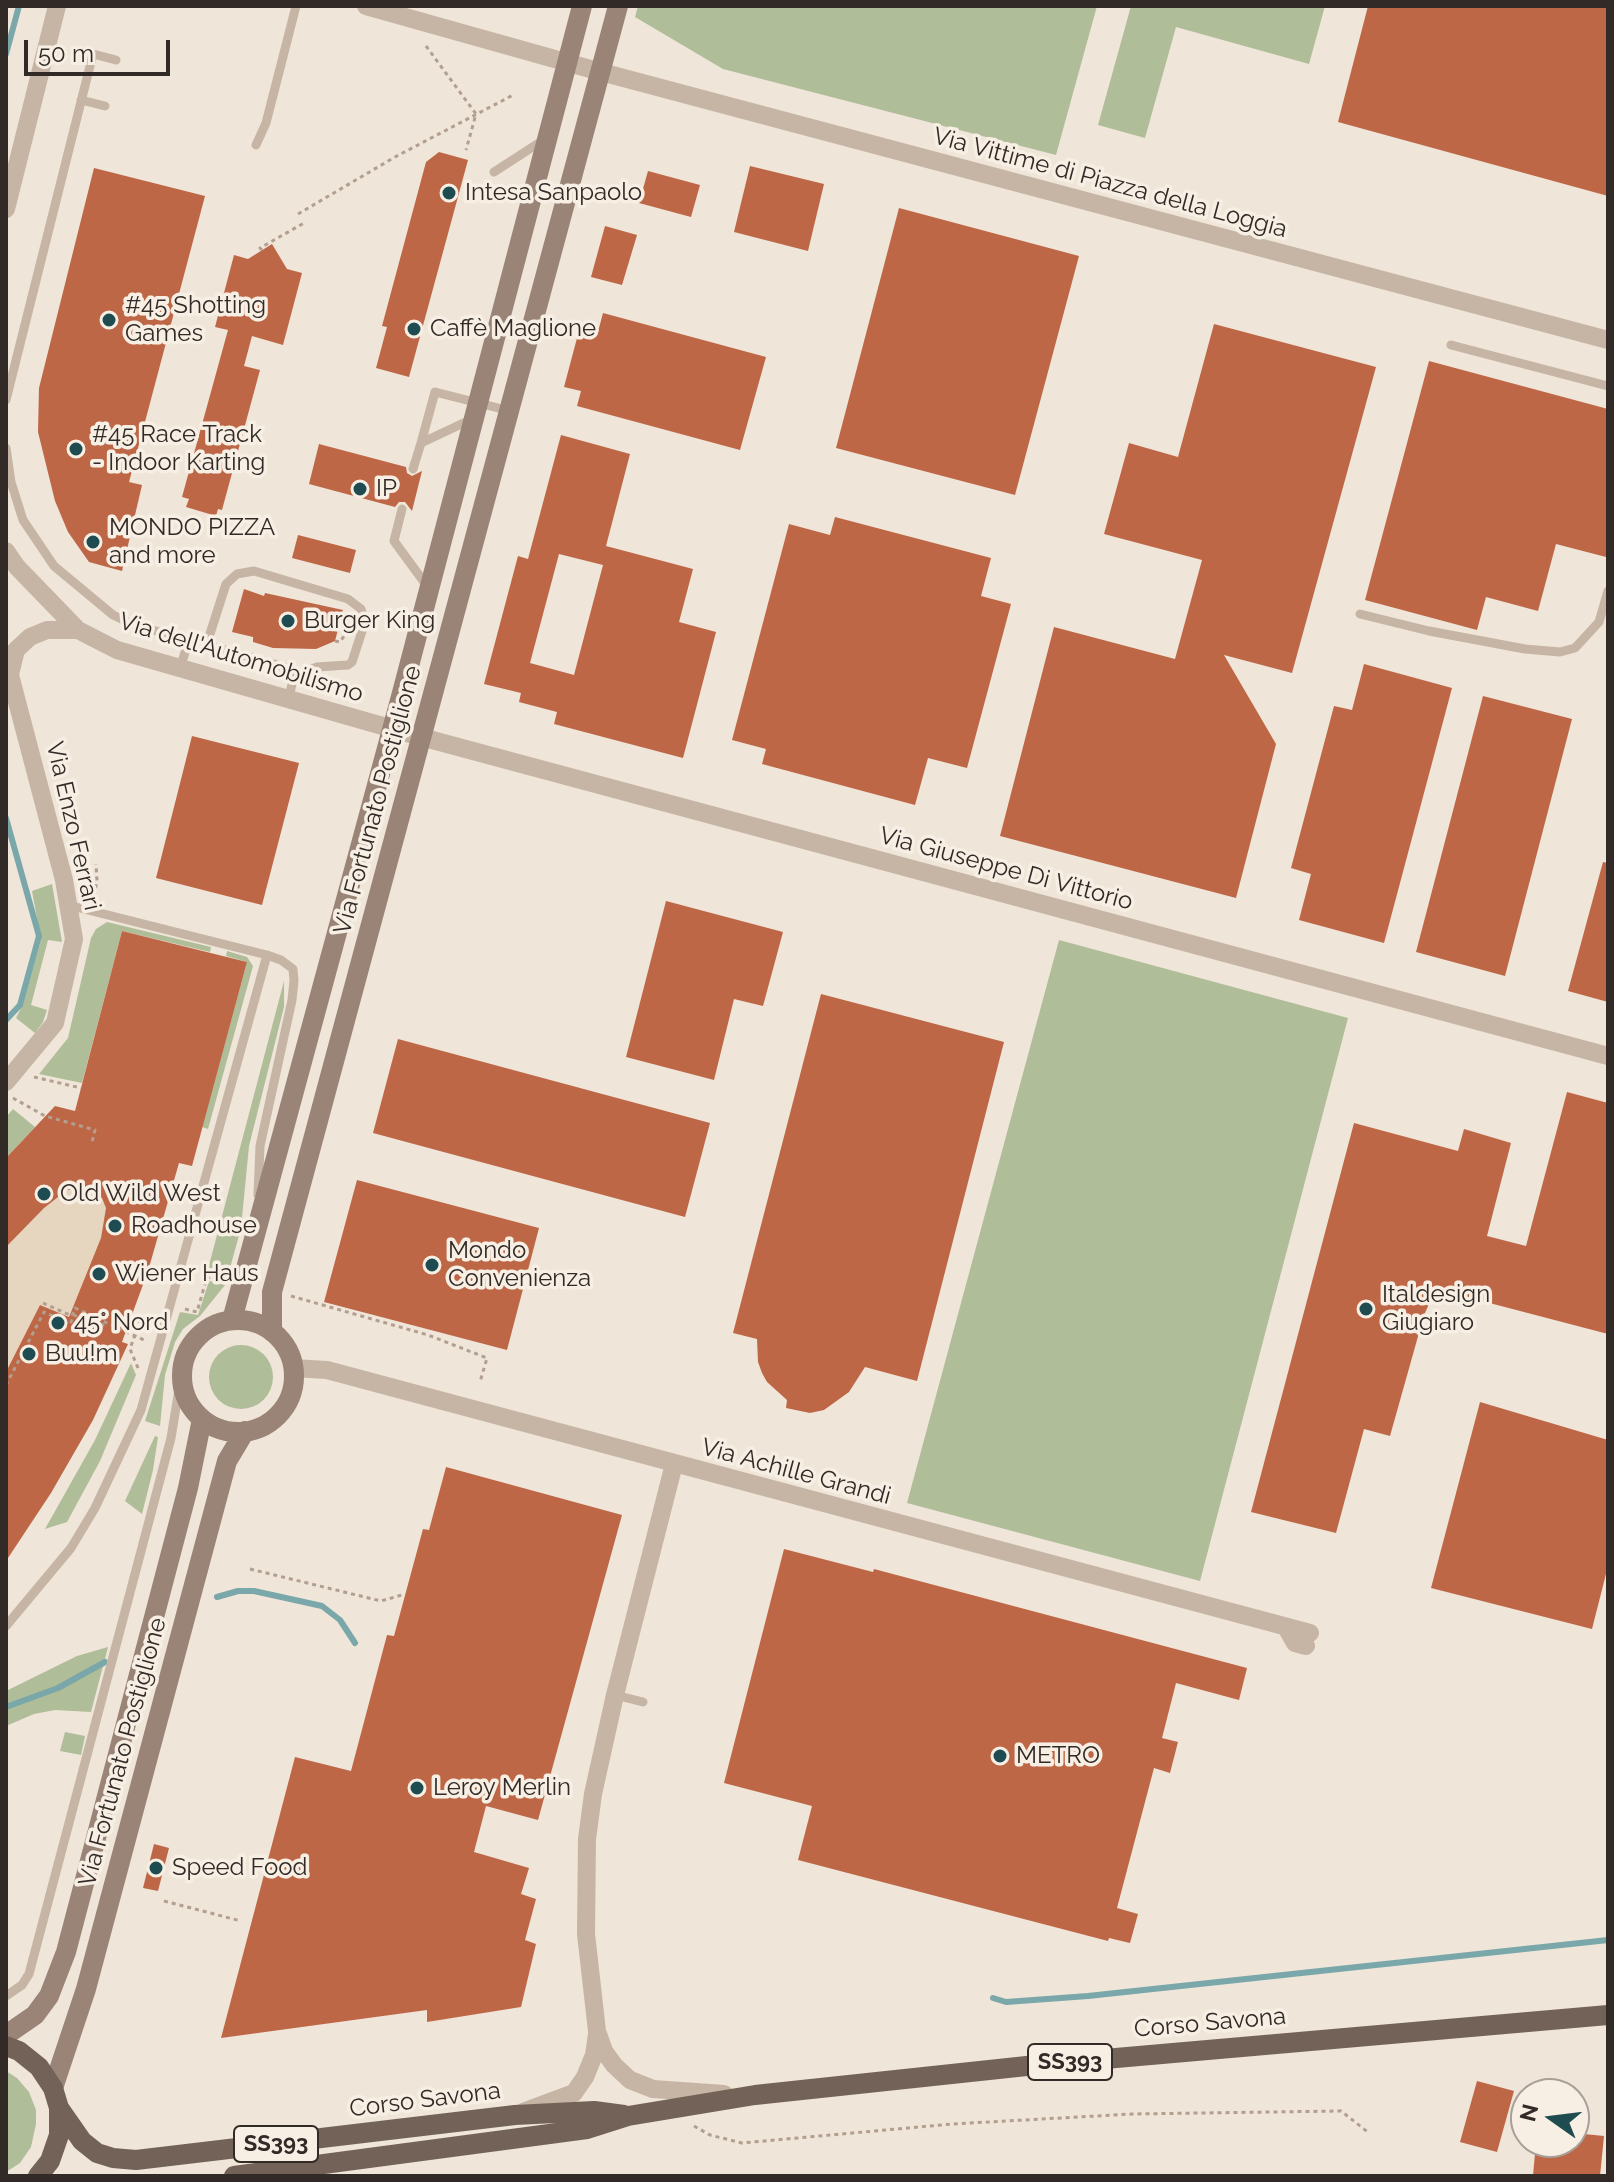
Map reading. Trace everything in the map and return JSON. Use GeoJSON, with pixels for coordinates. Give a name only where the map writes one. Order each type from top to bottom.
{"type":"FeatureCollection","features":[{"type":"Feature","properties":{"kind":"main road","name":"Corso Savona"},"geometry":{"type":"LineString","coordinates":[[234,2176],[587,2129],[628,2116],[755,2095],[1036,2065],[1608,2015]]}},
{"type":"Feature","properties":{"kind":"main road","name":"Corso Savona"},"geometry":{"type":"LineString","coordinates":[[6,2046],[19,2051],[39,2067],[82,2141],[97,2153],[113,2158],[136,2160],[515,2115],[594,2111],[628,2116]]}},
{"type":"Feature","properties":{"kind":"main road"},"geometry":{"type":"LineString","coordinates":[[38,2176],[50,2161],[59,2135],[56,2098]]}},
{"type":"Feature","properties":{"kind":"street"},"geometry":{"type":"LineString","coordinates":[[6,209],[57,6]]}},
{"type":"Feature","properties":{"kind":"street","name":"Via Vittime di Piazza della Loggia"},"geometry":{"type":"LineString","coordinates":[[366,6],[567,63],[1608,340]]}},
{"type":"Feature","properties":{"kind":"street","name":"Via Fortunato Postiglione"},"geometry":{"type":"LineString","coordinates":[[232,1320],[477,410],[582,6]]}},
{"type":"Feature","properties":{"kind":"street","name":"Via Fortunato Postiglione"},"geometry":{"type":"LineString","coordinates":[[272,1332],[272,1292],[618,6]]}},
{"type":"Feature","properties":{"kind":"street","name":"Via dell'Automobilismo"},"geometry":{"type":"LineString","coordinates":[[6,551],[17,567],[78,630],[117,650],[392,728]]}},
{"type":"Feature","properties":{"kind":"street"},"geometry":{"type":"LineString","coordinates":[[8,667],[16,650],[30,637],[47,630],[78,630]]}},
{"type":"Feature","properties":{"kind":"street","name":"Via Enzo Ferrari"},"geometry":{"type":"LineString","coordinates":[[8,667],[63,875],[74,939],[55,1023],[10,1077]]}},
{"type":"Feature","properties":{"kind":"street","name":"Via Giuseppe Di Vittorio"},"geometry":{"type":"LineString","coordinates":[[392,728],[1608,1056]]}},
{"type":"Feature","properties":{"kind":"street"},"geometry":{"type":"LineString","coordinates":[[232,1320],[259,1324],[272,1332],[288,1351],[293,1368],[289,1400],[278,1415],[263,1426],[245,1431],[229,1431],[202,1419],[186,1397],[182,1371],[185,1358],[198,1337],[219,1323],[232,1320]]}},
{"type":"Feature","properties":{"kind":"street","name":"Via Achille Grandi"},"geometry":{"type":"LineString","coordinates":[[293,1368],[327,1370],[1286,1627],[1308,1640]]}},
{"type":"Feature","properties":{"kind":"street","name":"Via Fortunato Postiglione"},"geometry":{"type":"LineString","coordinates":[[6,2035],[35,2015],[49,1996],[66,1952],[188,1488],[202,1419]]}},
{"type":"Feature","properties":{"kind":"street","name":"Via Fortunato Postiglione"},"geometry":{"type":"LineString","coordinates":[[56,2098],[227,1461],[245,1431]]}},
{"type":"Feature","properties":{"kind":"street"},"geometry":{"type":"LineString","coordinates":[[674,1464],[593,1794],[587,1839],[586,1934],[597,2031],[604,2051],[630,2080],[653,2089],[755,2095]]}},
{"type":"Feature","properties":{"kind":"street"},"geometry":{"type":"LineString","coordinates":[[515,2115],[574,2093],[594,2055],[597,2031]]}},
{"type":"Feature","properties":{"kind":"lane"},"geometry":{"type":"LineString","coordinates":[[256,145],[266,123],[296,6]]}},
{"type":"Feature","properties":{"kind":"lane"},"geometry":{"type":"LineString","coordinates":[[6,400],[93,54],[116,60]]}},
{"type":"Feature","properties":{"kind":"lane"},"geometry":{"type":"LineString","coordinates":[[81,100],[105,106]]}},
{"type":"Feature","properties":{"kind":"lane"},"geometry":{"type":"LineString","coordinates":[[494,172],[548,137]]}},
{"type":"Feature","properties":{"kind":"lane"},"geometry":{"type":"LineString","coordinates":[[1451,345],[1608,386]]}},
{"type":"Feature","properties":{"kind":"lane"},"geometry":{"type":"LineString","coordinates":[[413,469],[435,392],[477,410],[510,411]]}},
{"type":"Feature","properties":{"kind":"lane"},"geometry":{"type":"LineString","coordinates":[[421,443],[477,410]]}},
{"type":"Feature","properties":{"kind":"lane"},"geometry":{"type":"LineString","coordinates":[[6,448],[11,482],[23,520],[54,566],[113,615],[145,629],[189,640],[208,640]]}},
{"type":"Feature","properties":{"kind":"lane"},"geometry":{"type":"LineString","coordinates":[[402,509],[394,541],[429,590]]}},
{"type":"Feature","properties":{"kind":"lane"},"geometry":{"type":"LineString","coordinates":[[243,571],[254,571],[348,599],[361,609],[365,622],[352,662],[292,672],[210,647],[208,640],[226,584],[243,571]]}},
{"type":"Feature","properties":{"kind":"lane"},"geometry":{"type":"LineString","coordinates":[[1360,614],[1442,634],[1560,652],[1575,648],[1599,622],[1608,591]]}},
{"type":"Feature","properties":{"kind":"lane"},"geometry":{"type":"LineString","coordinates":[[180,668],[189,640]]}},
{"type":"Feature","properties":{"kind":"lane"},"geometry":{"type":"LineString","coordinates":[[289,697],[292,672]]}},
{"type":"Feature","properties":{"kind":"lane"},"geometry":{"type":"LineString","coordinates":[[68,905],[267,955],[293,969],[294,981],[260,1146],[256,1232]]}},
{"type":"Feature","properties":{"kind":"lane"},"geometry":{"type":"LineString","coordinates":[[6,1626],[71,1548],[95,1508],[141,1410],[267,955]]}},
{"type":"Feature","properties":{"kind":"lane"},"geometry":{"type":"LineString","coordinates":[[6,1996],[22,1985],[29,1974],[171,1438],[182,1371]]}},
{"type":"Feature","properties":{"kind":"lane"},"geometry":{"type":"LineString","coordinates":[[615,1695],[643,1702]]}},
{"type":"Feature","properties":{"kind":"path"},"geometry":{"type":"LineString","coordinates":[[426,46],[476,114]]}},
{"type":"Feature","properties":{"kind":"path"},"geometry":{"type":"LineString","coordinates":[[298,214],[515,94]]}},
{"type":"Feature","properties":{"kind":"path"},"geometry":{"type":"LineString","coordinates":[[466,150],[476,114]]}},
{"type":"Feature","properties":{"kind":"path"},"geometry":{"type":"LineString","coordinates":[[262,250],[260,248],[304,223]]}},
{"type":"Feature","properties":{"kind":"path"},"geometry":{"type":"LineString","coordinates":[[335,641],[340,642],[342,636],[348,637]]}},
{"type":"Feature","properties":{"kind":"path"},"geometry":{"type":"LineString","coordinates":[[91,911],[97,881],[96,864]]}},
{"type":"Feature","properties":{"kind":"path"},"geometry":{"type":"LineString","coordinates":[[10,1077],[81,1088]]}},
{"type":"Feature","properties":{"kind":"path"},"geometry":{"type":"LineString","coordinates":[[6,1094],[45,1116],[95,1130],[92,1142]]}},
{"type":"Feature","properties":{"kind":"path"},"geometry":{"type":"LineString","coordinates":[[178,1307],[197,1312],[207,1277],[226,1282]]}},
{"type":"Feature","properties":{"kind":"path"},"geometry":{"type":"LineString","coordinates":[[287,1295],[428,1335],[487,1358],[480,1382]]}},
{"type":"Feature","properties":{"kind":"path"},"geometry":{"type":"LineString","coordinates":[[43,1303],[72,1316],[75,1308],[146,1341]]}},
{"type":"Feature","properties":{"kind":"path"},"geometry":{"type":"LineString","coordinates":[[6,1385],[44,1312],[70,1324],[74,1315],[101,1328],[105,1321]]}},
{"type":"Feature","properties":{"kind":"path"},"geometry":{"type":"LineString","coordinates":[[250,1569],[381,1601],[405,1594]]}},
{"type":"Feature","properties":{"kind":"path"},"geometry":{"type":"LineString","coordinates":[[164,1901],[241,1921]]}},
{"type":"Feature","properties":{"kind":"path"},"geometry":{"type":"LineString","coordinates":[[667,2110],[710,2135],[742,2143],[952,2124],[1132,2114],[1341,2111],[1369,2133]]}},
{"type":"Feature","properties":{"kind":"green space"},"geometry":{"type":"Polygon","coordinates":[[[638,6],[1097,6],[1056,155],[723,69],[635,17],[638,6]]]}},
{"type":"Feature","properties":{"kind":"green space"},"geometry":{"type":"Polygon","coordinates":[[[1131,6],[1325,6],[1309,64],[1176,27],[1145,138],[1098,125],[1131,6]]]}},
{"type":"Feature","properties":{"kind":"green space"},"geometry":{"type":"Polygon","coordinates":[[[52,884],[62,942],[48,940],[31,1005],[47,1010],[35,1033],[16,1018],[41,940],[32,891],[52,884]]]}},
{"type":"Feature","properties":{"kind":"green space"},"geometry":{"type":"Polygon","coordinates":[[[107,922],[211,947],[210,952],[122,931],[82,1083],[39,1074],[68,1038],[91,938],[96,929],[107,922]]]}},
{"type":"Feature","properties":{"kind":"green space"},"geometry":{"type":"Polygon","coordinates":[[[1059,940],[1348,1018],[1200,1581],[907,1503],[1059,940]]]}},
{"type":"Feature","properties":{"kind":"green space"},"geometry":{"type":"Polygon","coordinates":[[[227,951],[247,957],[253,966],[208,1129],[202,1127],[247,962],[226,956],[227,951]]]}},
{"type":"Feature","properties":{"kind":"green space"},"geometry":{"type":"Polygon","coordinates":[[[284,981],[284,1007],[249,1146],[241,1228],[227,1279],[207,1273],[284,981]]]}},
{"type":"Feature","properties":{"kind":"green space"},"geometry":{"type":"Polygon","coordinates":[[[13,1109],[35,1127],[6,1158],[6,1117],[13,1109]]]}},
{"type":"Feature","properties":{"kind":"green space"},"geometry":{"type":"Polygon","coordinates":[[[209,1281],[225,1285],[200,1316],[183,1329],[175,1342],[165,1375],[160,1426],[145,1421],[180,1312],[198,1315],[209,1281]]]}},
{"type":"Feature","properties":{"kind":"green space"},"geometry":{"type":"Polygon","coordinates":[[[235,1345],[247,1345],[264,1354],[271,1365],[271,1389],[264,1400],[247,1409],[235,1409],[223,1404],[214,1395],[209,1383],[209,1371],[214,1359],[223,1350],[235,1345]]]}},
{"type":"Feature","properties":{"kind":"green space"},"geometry":{"type":"Polygon","coordinates":[[[131,1363],[136,1375],[100,1461],[67,1522],[45,1529],[95,1440],[131,1363]]]}},
{"type":"Feature","properties":{"kind":"green space"},"geometry":{"type":"Polygon","coordinates":[[[155,1436],[158,1437],[153,1470],[142,1514],[125,1501],[155,1436]]]}},
{"type":"Feature","properties":{"kind":"green space"},"geometry":{"type":"Polygon","coordinates":[[[108,1647],[91,1712],[55,1710],[34,1714],[6,1726],[6,1691],[77,1656],[108,1647]]]}},
{"type":"Feature","properties":{"kind":"green space"},"geometry":{"type":"Polygon","coordinates":[[[65,1732],[85,1736],[81,1755],[60,1751],[65,1732]]]}},
{"type":"Feature","properties":{"kind":"green space"},"geometry":{"type":"Polygon","coordinates":[[[6,2071],[29,2092],[36,2110],[36,2124],[31,2147],[20,2163],[6,2172],[6,2071]]]}},
{"type":"Feature","properties":{"kind":"shaded area"},"geometry":{"type":"Polygon","coordinates":[[[90,1182],[110,1206],[85,1324],[40,1305],[6,1372],[6,1242],[64,1185],[90,1182]]]}},
{"type":"Feature","properties":{"kind":"building"},"geometry":{"type":"Polygon","coordinates":[[[1368,6],[1608,6],[1608,196],[1338,122],[1368,6]]]}},
{"type":"Feature","properties":{"kind":"building"},"geometry":{"type":"Polygon","coordinates":[[[439,152],[468,160],[409,377],[376,368],[387,327],[382,326],[426,162],[439,152]]]}},
{"type":"Feature","properties":{"kind":"building"},"geometry":{"type":"Polygon","coordinates":[[[750,166],[824,184],[808,251],[734,232],[750,166]]]}},
{"type":"Feature","properties":{"kind":"building"},"geometry":{"type":"Polygon","coordinates":[[[94,168],[205,196],[129,482],[142,485],[122,571],[89,562],[68,532],[55,501],[38,432],[39,388],[94,168]]]}},
{"type":"Feature","properties":{"kind":"building"},"geometry":{"type":"Polygon","coordinates":[[[648,171],[700,185],[691,217],[639,203],[648,171]]]}},
{"type":"Feature","properties":{"kind":"building"},"geometry":{"type":"Polygon","coordinates":[[[899,208],[1079,256],[1015,495],[836,448],[899,208]]]}},
{"type":"Feature","properties":{"kind":"building"},"geometry":{"type":"Polygon","coordinates":[[[605,226],[637,235],[622,285],[591,277],[605,226]]]}},
{"type":"Feature","properties":{"kind":"building"},"geometry":{"type":"Polygon","coordinates":[[[272,244],[287,269],[302,273],[283,345],[252,336],[244,366],[260,370],[222,510],[218,509],[216,516],[186,507],[189,499],[182,497],[228,330],[215,327],[234,255],[248,259],[272,244]]]}},
{"type":"Feature","properties":{"kind":"building"},"geometry":{"type":"Polygon","coordinates":[[[603,313],[766,357],[740,450],[577,406],[581,391],[564,387],[581,323],[599,328],[603,313]]]}},
{"type":"Feature","properties":{"kind":"building"},"geometry":{"type":"Polygon","coordinates":[[[1214,324],[1376,367],[1292,673],[1224,655],[1276,744],[1236,898],[1000,836],[1054,627],[1175,659],[1202,560],[1104,534],[1129,443],[1178,457],[1214,324]]]}},
{"type":"Feature","properties":{"kind":"building"},"geometry":{"type":"Polygon","coordinates":[[[1429,361],[1608,409],[1606,557],[1556,544],[1538,611],[1486,597],[1477,630],[1365,600],[1429,361]]]}},
{"type":"Feature","properties":{"kind":"building"},"geometry":{"type":"Polygon","coordinates":[[[561,435],[630,454],[606,546],[693,569],[679,622],[716,632],[683,758],[554,724],[557,712],[519,702],[521,693],[484,684],[518,556],[528,559],[561,435]],[[559,554],[530,663],[574,675],[603,565],[559,554]]]}},
{"type":"Feature","properties":{"kind":"building"},"geometry":{"type":"Polygon","coordinates":[[[319,444],[406,467],[407,473],[412,476],[422,471],[412,511],[405,502],[399,502],[395,507],[309,484],[319,444]]]}},
{"type":"Feature","properties":{"kind":"building"},"geometry":{"type":"Polygon","coordinates":[[[835,517],[991,558],[981,596],[1011,604],[967,768],[928,758],[915,805],[762,764],[766,749],[732,740],[789,524],[830,535],[835,517]]]}},
{"type":"Feature","properties":{"kind":"building"},"geometry":{"type":"Polygon","coordinates":[[[298,535],[356,550],[350,573],[292,558],[298,535]]]}},
{"type":"Feature","properties":{"kind":"building","name":"Burger King"},"geometry":{"type":"Polygon","coordinates":[[[244,589],[264,596],[265,593],[343,610],[335,641],[316,649],[273,648],[253,642],[253,637],[232,632],[244,589]]]}},
{"type":"Feature","properties":{"kind":"building"},"geometry":{"type":"Polygon","coordinates":[[[1364,664],[1452,688],[1384,943],[1299,920],[1311,874],[1291,868],[1334,706],[1352,710],[1364,664]]]}},
{"type":"Feature","properties":{"kind":"building"},"geometry":{"type":"Polygon","coordinates":[[[1483,696],[1572,719],[1505,976],[1416,952],[1483,696]]]}},
{"type":"Feature","properties":{"kind":"building"},"geometry":{"type":"Polygon","coordinates":[[[192,736],[299,763],[262,905],[156,878],[192,736]]]}},
{"type":"Feature","properties":{"kind":"building"},"geometry":{"type":"Polygon","coordinates":[[[1603,862],[1608,863],[1608,1002],[1568,991],[1603,862]]]}},
{"type":"Feature","properties":{"kind":"building"},"geometry":{"type":"Polygon","coordinates":[[[666,901],[783,932],[763,1006],[734,999],[714,1080],[626,1057],[666,901]]]}},
{"type":"Feature","properties":{"kind":"building"},"geometry":{"type":"Polygon","coordinates":[[[122,931],[247,962],[192,1166],[179,1163],[148,1271],[122,1342],[128,1344],[93,1420],[51,1493],[6,1561],[6,1372],[40,1305],[69,1317],[101,1238],[106,1208],[102,1198],[88,1188],[67,1190],[44,1208],[6,1247],[6,1158],[55,1106],[75,1111],[122,931]]]}},
{"type":"Feature","properties":{"kind":"building"},"geometry":{"type":"Polygon","coordinates":[[[821,994],[1004,1042],[917,1381],[865,1367],[849,1392],[824,1410],[810,1413],[786,1408],[787,1400],[767,1382],[762,1373],[757,1339],[733,1333],[821,994]]]}},
{"type":"Feature","properties":{"kind":"building"},"geometry":{"type":"Polygon","coordinates":[[[398,1039],[710,1123],[685,1217],[373,1133],[398,1039]]]}},
{"type":"Feature","properties":{"kind":"building","name":"Italdesign Giugiaro"},"geometry":{"type":"Polygon","coordinates":[[[1567,1092],[1608,1103],[1608,1334],[1436,1289],[1424,1315],[1390,1436],[1364,1429],[1336,1533],[1251,1512],[1354,1123],[1458,1151],[1464,1129],[1511,1143],[1487,1236],[1526,1246],[1567,1092]]]}},
{"type":"Feature","properties":{"kind":"building","name":"Mondo Convenienza"},"geometry":{"type":"Polygon","coordinates":[[[357,1180],[539,1228],[507,1350],[324,1302],[357,1180]]]}},
{"type":"Feature","properties":{"kind":"building","name":"Italdesign Giugiaro"},"geometry":{"type":"Polygon","coordinates":[[[1480,1402],[1608,1440],[1608,1566],[1592,1629],[1431,1588],[1480,1402]]]}},
{"type":"Feature","properties":{"kind":"building","name":"Leroy Merlin"},"geometry":{"type":"Polygon","coordinates":[[[446,1467],[622,1515],[538,1820],[486,1806],[474,1852],[529,1868],[521,1894],[536,1899],[525,1940],[536,1944],[521,2007],[427,2022],[427,2010],[221,2038],[295,1757],[351,1771],[387,1635],[394,1636],[423,1529],[429,1530],[446,1467]]]}},
{"type":"Feature","properties":{"kind":"building","name":"METRO"},"geometry":{"type":"Polygon","coordinates":[[[784,1549],[873,1572],[874,1569],[1247,1668],[1239,1700],[1176,1683],[1162,1738],[1178,1742],[1170,1773],[1154,1768],[1117,1908],[1138,1914],[1130,1943],[1109,1938],[1108,1941],[798,1860],[812,1806],[724,1783],[784,1549]]]}},
{"type":"Feature","properties":{"kind":"building","name":"Speed Food"},"geometry":{"type":"Polygon","coordinates":[[[154,1844],[169,1848],[158,1891],[143,1888],[154,1844]]]}},
{"type":"Feature","properties":{"kind":"building"},"geometry":{"type":"Polygon","coordinates":[[[1477,2081],[1510,2090],[1510,2105],[1497,2152],[1460,2142],[1477,2081]]]}},
{"type":"Feature","properties":{"kind":"building"},"geometry":{"type":"Polygon","coordinates":[[[1590,2135],[1604,2136],[1600,2176],[1533,2176],[1535,2158],[1590,2158],[1590,2135]]]}},
{"type":"Feature","properties":{"kind":"waterway"},"geometry":{"type":"LineString","coordinates":[[6,54],[19,6]]}},
{"type":"Feature","properties":{"kind":"waterway"},"geometry":{"type":"LineString","coordinates":[[6,818],[39,936],[20,1005],[6,1020]]}},
{"type":"Feature","properties":{"kind":"waterway"},"geometry":{"type":"LineString","coordinates":[[217,1597],[238,1591],[254,1591],[322,1606],[340,1620],[355,1643]]}},
{"type":"Feature","properties":{"kind":"waterway"},"geometry":{"type":"LineString","coordinates":[[6,1707],[58,1688],[105,1662]]}},
{"type":"Feature","properties":{"kind":"waterway"},"geometry":{"type":"LineString","coordinates":[[993,1998],[1006,2002],[1088,1996],[1608,1940]]}},
{"type":"Feature","properties":{"kind":"place","name":"Intesa Sanpaolo"},"geometry":{"type":"Point","coordinates":[449,193]}},
{"type":"Feature","properties":{"kind":"place","name":"#45 Shotting Games"},"geometry":{"type":"Point","coordinates":[109,320]}},
{"type":"Feature","properties":{"kind":"place","name":"Caffè Maglione"},"geometry":{"type":"Point","coordinates":[414,329]}},
{"type":"Feature","properties":{"kind":"place","name":"#45 Race Track - Indoor Karting"},"geometry":{"type":"Point","coordinates":[76,449]}},
{"type":"Feature","properties":{"kind":"place","name":"IP"},"geometry":{"type":"Point","coordinates":[360,489]}},
{"type":"Feature","properties":{"kind":"place","name":"MONDO PIZZA and more"},"geometry":{"type":"Point","coordinates":[93,542]}},
{"type":"Feature","properties":{"kind":"place","name":"Burger King"},"geometry":{"type":"Point","coordinates":[288,621]}},
{"type":"Feature","properties":{"kind":"place","name":"Old Wild West"},"geometry":{"type":"Point","coordinates":[44,1194]}},
{"type":"Feature","properties":{"kind":"place","name":"Roadhouse"},"geometry":{"type":"Point","coordinates":[115,1226]}},
{"type":"Feature","properties":{"kind":"place","name":"Mondo Convenienza"},"geometry":{"type":"Point","coordinates":[432,1265]}},
{"type":"Feature","properties":{"kind":"place","name":"Wiener Haus"},"geometry":{"type":"Point","coordinates":[99,1274]}},
{"type":"Feature","properties":{"kind":"place","name":"Italdesign Giugiaro"},"geometry":{"type":"Point","coordinates":[1366,1309]}},
{"type":"Feature","properties":{"kind":"place","name":"45° Nord"},"geometry":{"type":"Point","coordinates":[58,1323]}},
{"type":"Feature","properties":{"kind":"place","name":"Buu!m"},"geometry":{"type":"Point","coordinates":[29,1354]}},
{"type":"Feature","properties":{"kind":"place","name":"METRO"},"geometry":{"type":"Point","coordinates":[1000,1756]}},
{"type":"Feature","properties":{"kind":"place","name":"Leroy Merlin"},"geometry":{"type":"Point","coordinates":[417,1788]}},
{"type":"Feature","properties":{"kind":"place","name":"Speed Food"},"geometry":{"type":"Point","coordinates":[156,1868]}}]}
